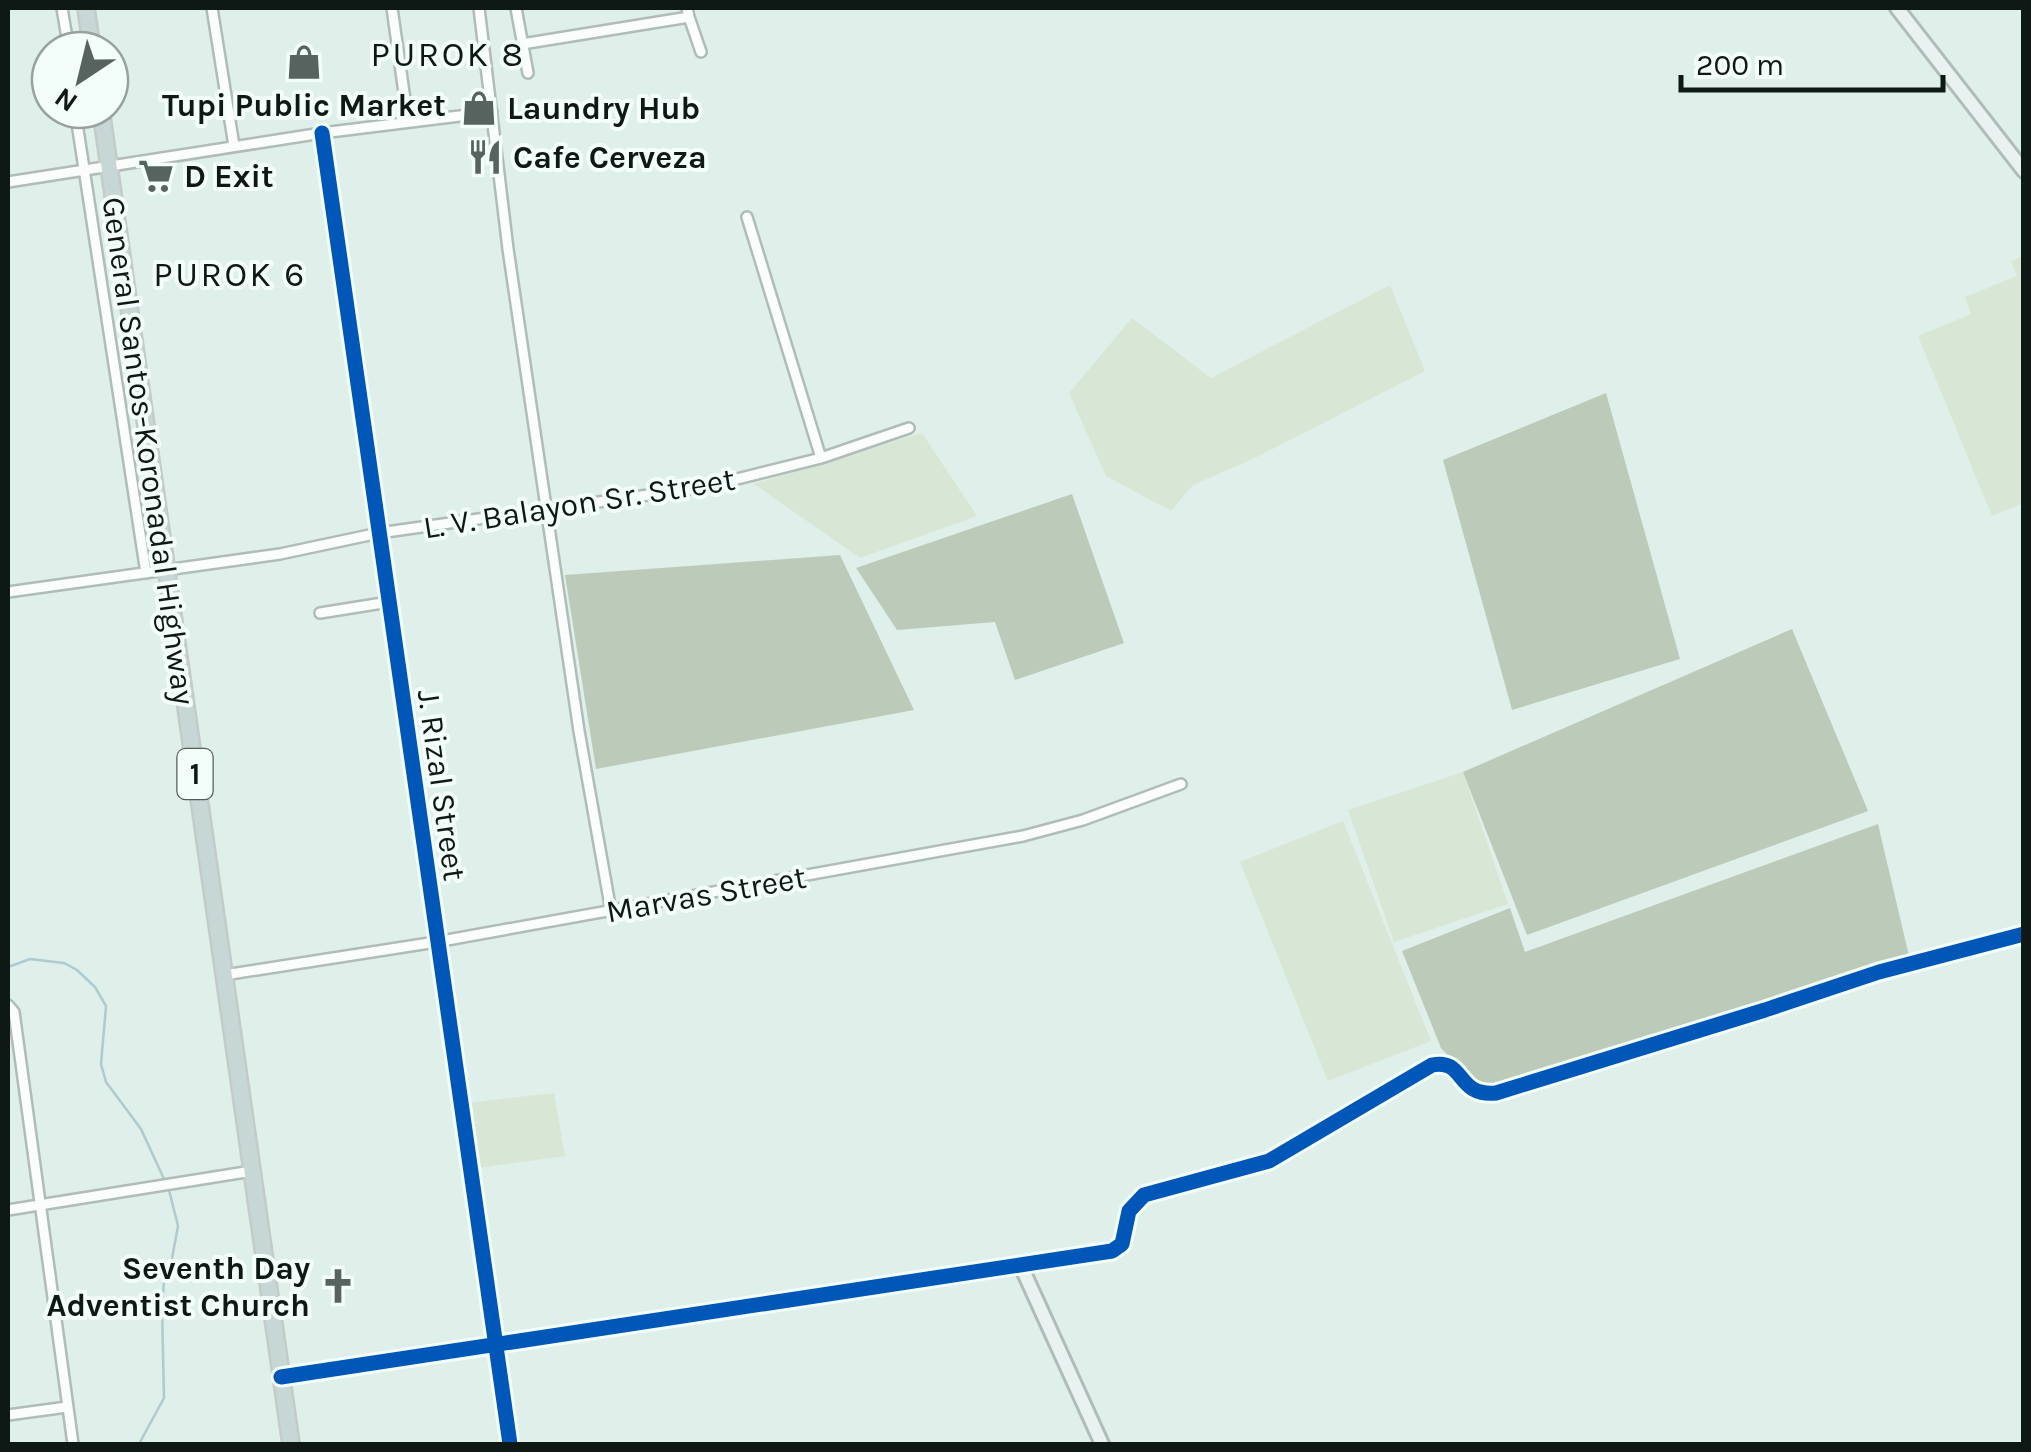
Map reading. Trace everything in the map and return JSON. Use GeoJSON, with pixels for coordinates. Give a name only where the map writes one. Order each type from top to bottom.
{"type":"FeatureCollection","features":[{"type":"Feature","properties":{"kind":"highway","name":"General Santos-Koronadal Highway"},"geometry":{"type":"LineString","coordinates":[[104,130],[291,1444]]}},
{"type":"Feature","properties":{"kind":"street"},"geometry":{"type":"LineString","coordinates":[[212,8],[234,146]]}},
{"type":"Feature","properties":{"kind":"street"},"geometry":{"type":"LineString","coordinates":[[392,8],[408,122]]}},
{"type":"Feature","properties":{"kind":"street"},"geometry":{"type":"LineString","coordinates":[[478,8],[508,249],[579,731],[612,911]]}},
{"type":"Feature","properties":{"kind":"street"},"geometry":{"type":"LineString","coordinates":[[518,8],[528,73]]}},
{"type":"Feature","properties":{"kind":"street"},"geometry":{"type":"LineString","coordinates":[[1898,8],[2024,171]]}},
{"type":"Feature","properties":{"kind":"street"},"geometry":{"type":"LineString","coordinates":[[522,44],[688,12],[701,52]]}},
{"type":"Feature","properties":{"kind":"street"},"geometry":{"type":"LineString","coordinates":[[8,182],[322,133],[492,112]]}},
{"type":"Feature","properties":{"kind":"street"},"geometry":{"type":"LineString","coordinates":[[78,130],[146,573]]}},
{"type":"Feature","properties":{"kind":"street","name":"J. Rizal Street"},"geometry":{"type":"LineString","coordinates":[[322,133],[510,1444]]}},
{"type":"Feature","properties":{"kind":"street"},"geometry":{"type":"LineString","coordinates":[[747,217],[822,458]]}},
{"type":"Feature","properties":{"kind":"street","name":"L. V. Balayon Sr. Street"},"geometry":{"type":"LineString","coordinates":[[8,592],[705,487],[822,458],[909,428]]}},
{"type":"Feature","properties":{"kind":"street"},"geometry":{"type":"LineString","coordinates":[[320,613],[389,602]]}},
{"type":"Feature","properties":{"kind":"street","name":"Marvas Street"},"geometry":{"type":"LineString","coordinates":[[224,974],[436,942],[1054,830],[1180,784]]}},
{"type":"Feature","properties":{"kind":"street"},"geometry":{"type":"LineString","coordinates":[[281,1377],[1112,1251],[1122,1244],[1129,1211],[1139,1198],[1269,1161],[1432,1065],[1452,1067],[1478,1093],[1496,1093],[1878,972],[2024,934]]}},
{"type":"Feature","properties":{"kind":"street"},"geometry":{"type":"LineString","coordinates":[[8,1005],[14,1012],[73,1444]]}},
{"type":"Feature","properties":{"kind":"street"},"geometry":{"type":"LineString","coordinates":[[8,1210],[252,1171]]}},
{"type":"Feature","properties":{"kind":"street"},"geometry":{"type":"LineString","coordinates":[[1020,1266],[1102,1444]]}},
{"type":"Feature","properties":{"kind":"street"},"geometry":{"type":"LineString","coordinates":[[8,1415],[67,1408]]}},
{"type":"Feature","properties":{"kind":"green space"},"geometry":{"type":"Polygon","coordinates":[[[2023,256],[2023,503],[1992,516],[1918,336],[1971,314],[1965,297],[2017,276],[2011,261],[2023,256]]]}},
{"type":"Feature","properties":{"kind":"green space"},"geometry":{"type":"Polygon","coordinates":[[[1390,285],[1425,371],[1257,457],[1193,485],[1171,511],[1106,476],[1069,393],[1132,318],[1211,378],[1390,285]]]}},
{"type":"Feature","properties":{"kind":"green space"},"geometry":{"type":"Polygon","coordinates":[[[1606,393],[1680,659],[1512,710],[1443,460],[1606,393]]]}},
{"type":"Feature","properties":{"kind":"green space"},"geometry":{"type":"Polygon","coordinates":[[[922,433],[977,516],[860,558],[754,484],[922,433]]]}},
{"type":"Feature","properties":{"kind":"green space"},"geometry":{"type":"Polygon","coordinates":[[[1072,494],[1124,643],[1015,680],[995,622],[897,630],[856,568],[1072,494]]]}},
{"type":"Feature","properties":{"kind":"green space"},"geometry":{"type":"Polygon","coordinates":[[[840,555],[914,710],[596,769],[565,575],[840,555]]]}},
{"type":"Feature","properties":{"kind":"green space"},"geometry":{"type":"Polygon","coordinates":[[[1792,629],[1868,811],[1527,935],[1463,772],[1792,629]]]}},
{"type":"Feature","properties":{"kind":"green space"},"geometry":{"type":"Polygon","coordinates":[[[1463,772],[1508,904],[1394,942],[1348,810],[1463,772]]]}},
{"type":"Feature","properties":{"kind":"green space"},"geometry":{"type":"Polygon","coordinates":[[[1343,821],[1431,1041],[1328,1081],[1240,862],[1343,821]]]}},
{"type":"Feature","properties":{"kind":"green space"},"geometry":{"type":"Polygon","coordinates":[[[1878,824],[1909,956],[1478,1088],[1441,1048],[1402,951],[1510,908],[1525,952],[1878,824]]]}},
{"type":"Feature","properties":{"kind":"green space"},"geometry":{"type":"Polygon","coordinates":[[[554,1093],[565,1156],[478,1168],[468,1103],[554,1093]]]}},
{"type":"Feature","properties":{"kind":"waterway"},"geometry":{"type":"LineString","coordinates":[[8,967],[30,959],[64,963],[95,987],[106,1006],[101,1064],[106,1082],[141,1129],[164,1179]]}},
{"type":"Feature","properties":{"kind":"waterway"},"geometry":{"type":"LineString","coordinates":[[139,1444],[164,1398],[164,1282],[178,1226],[169,1190]]}},
{"type":"Feature","properties":{"kind":"cycle path"},"geometry":{"type":"LineString","coordinates":[[322,133],[510,1444]]}},
{"type":"Feature","properties":{"kind":"cycle path"},"geometry":{"type":"LineString","coordinates":[[281,1377],[1112,1251],[1122,1244],[1129,1211],[1144,1195],[1269,1161],[1432,1065],[1451,1067],[1473,1089],[1496,1093],[1879,972],[2024,934]]}},
{"type":"Feature","properties":{"kind":"place","name":"Tupi Public Market"},"geometry":{"type":"Point","coordinates":[304,62]}},
{"type":"Feature","properties":{"kind":"place","name":"Laundry Hub"},"geometry":{"type":"Point","coordinates":[479,108]}},
{"type":"Feature","properties":{"kind":"place","name":"Cafe Cerveza"},"geometry":{"type":"Point","coordinates":[485,157]}},
{"type":"Feature","properties":{"kind":"place","name":"D Exit"},"geometry":{"type":"Point","coordinates":[156,176]}},
{"type":"Feature","properties":{"kind":"place","name":"Seventh Day Adventist Church"},"geometry":{"type":"Point","coordinates":[338,1286]}},
{"type":"Feature","properties":{"kind":"district","name":"PUROK 8"},"geometry":{"type":"Point","coordinates":[448,54]}},
{"type":"Feature","properties":{"kind":"district","name":"PUROK 6"},"geometry":{"type":"Point","coordinates":[230,274]}}]}
